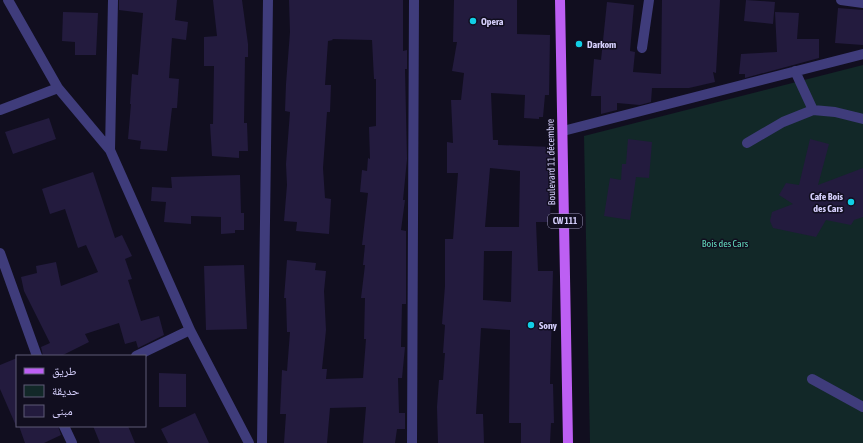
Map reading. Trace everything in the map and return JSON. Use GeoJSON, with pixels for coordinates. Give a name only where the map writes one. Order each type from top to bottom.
{"type":"FeatureCollection","features":[{"type":"Feature","properties":{"kind":"main road","name":"Boulevard 11 décembre"},"geometry":{"type":"LineString","coordinates":[[560,0],[568,443]]}},
{"type":"Feature","properties":{"kind":"street"},"geometry":{"type":"LineString","coordinates":[[8,0],[58,88],[110,150],[190,330],[249,443]]}},
{"type":"Feature","properties":{"kind":"street"},"geometry":{"type":"LineString","coordinates":[[110,150],[113,0]]}},
{"type":"Feature","properties":{"kind":"street"},"geometry":{"type":"LineString","coordinates":[[262,443],[268,0]]}},
{"type":"Feature","properties":{"kind":"street"},"geometry":{"type":"LineString","coordinates":[[412,443],[414,0]]}},
{"type":"Feature","properties":{"kind":"street"},"geometry":{"type":"LineString","coordinates":[[642,48],[649,0]]}},
{"type":"Feature","properties":{"kind":"street"},"geometry":{"type":"LineString","coordinates":[[841,0],[863,3]]}},
{"type":"Feature","properties":{"kind":"street"},"geometry":{"type":"LineString","coordinates":[[563,131],[863,54]]}},
{"type":"Feature","properties":{"kind":"street"},"geometry":{"type":"LineString","coordinates":[[795,71],[814,110]]}},
{"type":"Feature","properties":{"kind":"street"},"geometry":{"type":"LineString","coordinates":[[0,110],[58,88]]}},
{"type":"Feature","properties":{"kind":"street"},"geometry":{"type":"LineString","coordinates":[[747,143],[783,122],[814,110],[835,112],[863,119]]}},
{"type":"Feature","properties":{"kind":"street"},"geometry":{"type":"LineString","coordinates":[[0,253],[37,355]]}},
{"type":"Feature","properties":{"kind":"street"},"geometry":{"type":"LineString","coordinates":[[138,355],[190,330]]}},
{"type":"Feature","properties":{"kind":"street"},"geometry":{"type":"LineString","coordinates":[[812,379],[863,407]]}},
{"type":"Feature","properties":{"kind":"street"},"geometry":{"type":"LineString","coordinates":[[64,427],[72,443]]}},
{"type":"Feature","properties":{"kind":"green space","name":"Bois des Cars"},"geometry":{"type":"Polygon","coordinates":[[[863,65],[863,443],[590,443],[584,136],[863,65]]]}},
{"type":"Feature","properties":{"kind":"building"},"geometry":{"type":"Polygon","coordinates":[[[119,0],[177,0],[175,20],[188,22],[186,40],[172,38],[169,78],[179,79],[177,108],[172,108],[167,151],[140,149],[141,141],[128,139],[132,74],[138,75],[143,13],[119,10],[119,0]]]}},
{"type":"Feature","properties":{"kind":"building"},"geometry":{"type":"Polygon","coordinates":[[[213,0],[242,0],[248,44],[248,57],[245,57],[244,123],[247,123],[248,151],[239,151],[239,158],[212,156],[210,124],[213,124],[214,66],[204,66],[204,37],[217,36],[213,0]]]}},
{"type":"Feature","properties":{"kind":"building"},"geometry":{"type":"Polygon","coordinates":[[[289,0],[403,0],[403,51],[407,50],[407,69],[405,69],[407,159],[403,200],[405,200],[401,230],[406,231],[406,304],[402,304],[401,347],[405,347],[402,378],[398,378],[399,413],[405,413],[405,429],[397,429],[395,443],[363,443],[366,407],[330,408],[327,443],[284,443],[286,414],[280,414],[282,370],[287,371],[290,332],[287,332],[286,298],[284,298],[287,260],[316,263],[315,270],[326,271],[324,291],[326,330],[322,369],[327,369],[326,379],[363,378],[366,339],[364,339],[365,298],[361,298],[365,265],[363,265],[365,245],[362,245],[368,193],[360,192],[362,170],[367,171],[368,158],[370,159],[369,127],[376,126],[376,79],[374,79],[372,40],[332,39],[333,40],[328,41],[325,85],[331,85],[330,112],[327,112],[323,168],[325,198],[331,199],[329,234],[296,231],[297,222],[284,221],[290,112],[285,111],[290,32],[289,0]]]}},
{"type":"Feature","properties":{"kind":"building"},"geometry":{"type":"Polygon","coordinates":[[[454,0],[517,0],[517,34],[550,35],[549,95],[545,95],[543,117],[539,117],[539,119],[524,118],[525,95],[491,93],[493,140],[498,140],[498,145],[552,147],[550,222],[536,222],[538,271],[553,271],[550,384],[553,384],[554,423],[551,423],[550,443],[521,443],[521,423],[509,423],[510,330],[481,328],[476,414],[483,414],[484,443],[438,443],[437,407],[439,380],[443,380],[445,353],[443,353],[445,325],[442,324],[445,286],[445,239],[453,239],[458,173],[447,173],[447,142],[453,143],[451,100],[461,100],[464,73],[452,71],[457,42],[453,42],[454,0]],[[490,168],[485,227],[519,227],[520,171],[490,168]],[[484,251],[483,300],[511,302],[512,251],[484,251]]]}},
{"type":"Feature","properties":{"kind":"building"},"geometry":{"type":"Polygon","coordinates":[[[662,0],[720,0],[716,73],[713,72],[715,82],[689,88],[652,88],[651,102],[640,105],[617,103],[617,110],[601,114],[601,96],[591,96],[594,59],[601,60],[607,2],[634,5],[630,51],[635,52],[633,72],[661,74],[662,0]]]}},
{"type":"Feature","properties":{"kind":"building"},"geometry":{"type":"Polygon","coordinates":[[[746,0],[775,2],[773,24],[744,21],[746,0]]]}},
{"type":"Feature","properties":{"kind":"building"},"geometry":{"type":"Polygon","coordinates":[[[838,8],[863,10],[863,45],[835,43],[838,8]]]}},
{"type":"Feature","properties":{"kind":"building"},"geometry":{"type":"Polygon","coordinates":[[[63,12],[98,13],[96,55],[75,55],[75,42],[62,41],[63,12]]]}},
{"type":"Feature","properties":{"kind":"building"},"geometry":{"type":"Polygon","coordinates":[[[775,12],[799,13],[797,39],[819,39],[819,58],[745,78],[745,74],[739,74],[741,54],[777,52],[775,12]]]}},
{"type":"Feature","properties":{"kind":"building"},"geometry":{"type":"Polygon","coordinates":[[[49,118],[56,139],[13,154],[5,132],[49,118]]]}},
{"type":"Feature","properties":{"kind":"building"},"geometry":{"type":"Polygon","coordinates":[[[628,139],[652,142],[649,178],[636,177],[630,220],[604,216],[610,178],[621,180],[622,164],[626,164],[628,139]]]}},
{"type":"Feature","properties":{"kind":"building"},"geometry":{"type":"Polygon","coordinates":[[[810,139],[829,144],[818,185],[863,168],[863,217],[854,220],[851,225],[826,220],[816,237],[773,228],[770,221],[772,212],[793,204],[779,195],[786,183],[799,185],[810,139]]]}},
{"type":"Feature","properties":{"kind":"building"},"geometry":{"type":"Polygon","coordinates":[[[93,172],[115,238],[122,235],[132,256],[125,259],[132,279],[128,280],[141,321],[159,316],[164,335],[138,348],[136,341],[125,344],[119,323],[85,334],[89,342],[63,355],[43,355],[41,347],[50,343],[24,291],[21,277],[37,273],[36,266],[56,262],[61,286],[98,272],[86,245],[78,248],[65,209],[50,214],[42,189],[93,172]]]}},
{"type":"Feature","properties":{"kind":"building"},"geometry":{"type":"Polygon","coordinates":[[[240,175],[241,213],[244,213],[244,230],[235,230],[235,233],[221,234],[221,217],[191,216],[191,224],[164,222],[166,202],[151,201],[152,187],[172,188],[171,177],[240,175]]]}},
{"type":"Feature","properties":{"kind":"building"},"geometry":{"type":"Polygon","coordinates":[[[244,265],[247,329],[206,330],[204,266],[244,265]]]}},
{"type":"Feature","properties":{"kind":"building"},"geometry":{"type":"Polygon","coordinates":[[[16,358],[16,426],[0,389],[0,365],[16,358]]]}},
{"type":"Feature","properties":{"kind":"building"},"geometry":{"type":"Polygon","coordinates":[[[159,373],[186,374],[186,407],[159,407],[159,373]]]}},
{"type":"Feature","properties":{"kind":"building"},"geometry":{"type":"Polygon","coordinates":[[[195,413],[209,443],[168,443],[161,429],[195,413]]]}},
{"type":"Feature","properties":{"kind":"building"},"geometry":{"type":"Polygon","coordinates":[[[19,427],[58,427],[61,435],[44,443],[25,443],[19,427]]]}},
{"type":"Feature","properties":{"kind":"building"},"geometry":{"type":"Polygon","coordinates":[[[93,427],[128,427],[135,443],[100,443],[93,427]]]}},
{"type":"Feature","properties":{"kind":"place","name":"Opera"},"geometry":{"type":"Point","coordinates":[473,21]}},
{"type":"Feature","properties":{"kind":"place","name":"Darkom"},"geometry":{"type":"Point","coordinates":[579,44]}},
{"type":"Feature","properties":{"kind":"place","name":"Cafe Bois des Cars"},"geometry":{"type":"Point","coordinates":[851,202]}},
{"type":"Feature","properties":{"kind":"place","name":"Sony"},"geometry":{"type":"Point","coordinates":[531,325]}}]}
